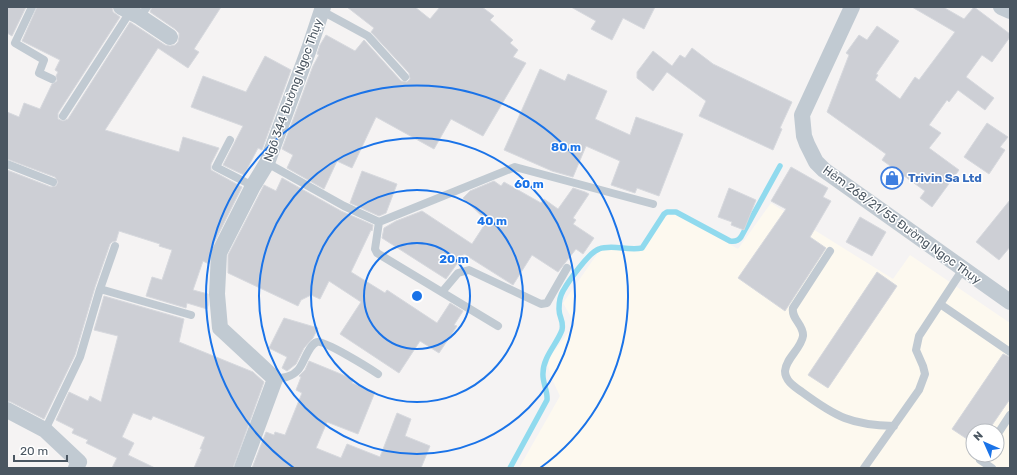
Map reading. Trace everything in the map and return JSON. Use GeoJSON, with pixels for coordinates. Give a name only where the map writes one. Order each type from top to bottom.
{"type":"FeatureCollection","features":[{"type":"Feature","properties":{"kind":"street","name":"Hẻm 268/21/55 Đường Ngọc Thụy"},"geometry":{"type":"LineString","coordinates":[[852,7],[802,115],[804,136],[816,162],[824,170],[1010,302]]}},
{"type":"Feature","properties":{"kind":"street"},"geometry":{"type":"LineString","coordinates":[[1001,7],[1010,11]]}},
{"type":"Feature","properties":{"kind":"street","name":"Ngõ 344 Đường Ngọc Thụy"},"geometry":{"type":"LineString","coordinates":[[275,379],[220,328],[217,294],[219,253],[253,186],[267,163],[309,49],[322,9]]}},
{"type":"Feature","properties":{"kind":"street"},"geometry":{"type":"LineString","coordinates":[[135,11],[170,37]]}},
{"type":"Feature","properties":{"kind":"street"},"geometry":{"type":"LineString","coordinates":[[242,468],[275,379]]}},
{"type":"Feature","properties":{"kind":"street"},"geometry":{"type":"LineString","coordinates":[[7,410],[45,430],[78,462],[76,468]]}},
{"type":"Feature","properties":{"kind":"lane"},"geometry":{"type":"LineString","coordinates":[[32,7],[15,43],[44,60],[39,73],[52,79]]}},
{"type":"Feature","properties":{"kind":"lane"},"geometry":{"type":"LineString","coordinates":[[322,9],[368,36],[405,77]]}},
{"type":"Feature","properties":{"kind":"lane"},"geometry":{"type":"LineString","coordinates":[[63,116],[135,11]]}},
{"type":"Feature","properties":{"kind":"lane"},"geometry":{"type":"LineString","coordinates":[[230,140],[216,167],[253,186]]}},
{"type":"Feature","properties":{"kind":"lane"},"geometry":{"type":"LineString","coordinates":[[267,163],[344,206],[379,222],[515,167],[653,204]]}},
{"type":"Feature","properties":{"kind":"lane"},"geometry":{"type":"LineString","coordinates":[[7,164],[54,182]]}},
{"type":"Feature","properties":{"kind":"lane"},"geometry":{"type":"LineString","coordinates":[[379,222],[375,249],[377,253],[498,326]]}},
{"type":"Feature","properties":{"kind":"lane"},"geometry":{"type":"LineString","coordinates":[[45,430],[80,357],[100,289],[115,246]]}},
{"type":"Feature","properties":{"kind":"lane"},"geometry":{"type":"LineString","coordinates":[[830,251],[793,308],[793,316],[800,326],[803,334],[802,340],[787,364],[785,372],[787,379],[824,408],[842,418],[867,424],[894,426]]}},
{"type":"Feature","properties":{"kind":"lane"},"geometry":{"type":"LineString","coordinates":[[442,292],[458,273],[469,270],[541,304],[547,303],[566,268]]}},
{"type":"Feature","properties":{"kind":"lane"},"geometry":{"type":"LineString","coordinates":[[864,468],[919,390],[923,382],[925,374],[916,350],[916,343],[919,336],[963,269]]}},
{"type":"Feature","properties":{"kind":"lane"},"geometry":{"type":"LineString","coordinates":[[100,289],[190,315]]}},
{"type":"Feature","properties":{"kind":"lane"},"geometry":{"type":"LineString","coordinates":[[940,304],[1010,352]]}},
{"type":"Feature","properties":{"kind":"lane"},"geometry":{"type":"LineString","coordinates":[[275,379],[288,377],[298,370],[312,346],[317,342],[321,342],[336,349],[378,374]]}},
{"type":"Feature","properties":{"kind":"shaded area"},"geometry":{"type":"Polygon","coordinates":[[[771,203],[893,279],[910,255],[1010,323],[1010,468],[519,468],[560,396],[551,377],[548,365],[551,355],[575,324],[563,303],[602,247],[642,247],[668,209],[738,249],[771,203]]]}},
{"type":"Feature","properties":{"kind":"building"},"geometry":{"type":"Polygon","coordinates":[[[7,7],[26,7],[12,36],[7,33],[7,7]]]}},
{"type":"Feature","properties":{"kind":"building"},"geometry":{"type":"Polygon","coordinates":[[[37,7],[112,7],[113,12],[120,17],[58,113],[58,119],[63,121],[68,119],[130,22],[165,45],[170,46],[175,45],[178,42],[179,33],[150,12],[152,7],[221,7],[194,49],[199,52],[188,68],[158,48],[105,130],[179,152],[183,137],[219,148],[211,164],[211,170],[242,187],[211,249],[209,264],[203,261],[193,290],[208,294],[207,309],[187,303],[186,308],[146,296],[152,277],[162,280],[172,250],[159,246],[160,244],[119,231],[116,241],[110,244],[95,287],[75,355],[44,419],[7,401],[7,170],[51,187],[56,186],[58,182],[55,177],[7,159],[7,112],[19,117],[24,103],[40,109],[52,84],[57,81],[56,76],[58,72],[55,70],[60,60],[22,41],[37,7]]]}},
{"type":"Feature","properties":{"kind":"building"},"geometry":{"type":"Polygon","coordinates":[[[347,7],[415,7],[430,19],[440,7],[482,7],[494,16],[490,20],[513,40],[510,43],[518,50],[513,57],[526,63],[483,136],[451,119],[434,149],[376,117],[352,168],[337,161],[324,189],[287,168],[293,155],[282,149],[313,66],[319,55],[317,54],[320,45],[326,35],[355,51],[364,40],[401,81],[407,82],[410,79],[409,73],[371,32],[374,28],[347,7]]]}},
{"type":"Feature","properties":{"kind":"building"},"geometry":{"type":"Polygon","coordinates":[[[571,7],[655,7],[644,29],[623,18],[612,40],[591,29],[596,21],[571,7]]]}},
{"type":"Feature","properties":{"kind":"building"},"geometry":{"type":"Polygon","coordinates":[[[912,7],[943,7],[964,19],[974,7],[1010,34],[1010,37],[992,62],[982,55],[966,77],[994,98],[985,110],[958,90],[949,102],[947,100],[929,125],[941,133],[929,148],[959,170],[932,207],[920,198],[925,191],[882,160],[886,154],[827,112],[849,55],[846,53],[859,35],[867,40],[877,26],[899,41],[876,74],[878,75],[875,80],[900,99],[915,77],[919,80],[955,32],[912,7]]]}},
{"type":"Feature","properties":{"kind":"building"},"geometry":{"type":"Polygon","coordinates":[[[692,48],[713,64],[792,102],[780,128],[782,129],[773,150],[699,116],[706,101],[667,72],[653,91],[637,78],[637,72],[653,51],[672,66],[680,55],[685,58],[692,48]]]}},
{"type":"Feature","properties":{"kind":"building"},"geometry":{"type":"Polygon","coordinates":[[[265,56],[291,70],[262,150],[258,148],[244,175],[223,165],[243,126],[191,107],[203,76],[246,92],[265,56]]]}},
{"type":"Feature","properties":{"kind":"building"},"geometry":{"type":"Polygon","coordinates":[[[540,69],[565,81],[568,74],[607,91],[595,119],[630,135],[636,117],[683,134],[659,196],[637,188],[635,193],[611,185],[620,161],[586,146],[573,177],[552,171],[504,150],[540,69]]]}},
{"type":"Feature","properties":{"kind":"building"},"geometry":{"type":"Polygon","coordinates":[[[987,123],[1008,137],[1000,147],[1005,150],[989,174],[964,157],[987,123]]]}},
{"type":"Feature","properties":{"kind":"building"},"geometry":{"type":"Polygon","coordinates":[[[791,167],[828,188],[823,197],[831,201],[810,237],[826,248],[785,311],[738,278],[786,209],[771,201],[791,167]]]}},
{"type":"Feature","properties":{"kind":"building"},"geometry":{"type":"Polygon","coordinates":[[[362,171],[397,184],[386,213],[379,216],[350,203],[362,171]]]}},
{"type":"Feature","properties":{"kind":"building"},"geometry":{"type":"Polygon","coordinates":[[[282,178],[341,211],[373,225],[372,231],[371,230],[351,272],[385,293],[387,290],[437,323],[450,303],[463,311],[454,325],[457,326],[439,353],[420,341],[399,373],[340,334],[361,302],[329,281],[320,299],[311,295],[301,300],[298,306],[228,273],[228,255],[264,185],[276,191],[282,178]]]}},
{"type":"Feature","properties":{"kind":"building"},"geometry":{"type":"Polygon","coordinates":[[[494,181],[501,186],[504,182],[541,203],[544,199],[558,209],[573,188],[589,194],[573,218],[576,220],[573,224],[594,238],[583,254],[576,249],[558,272],[532,255],[513,285],[464,254],[446,279],[382,238],[384,228],[396,221],[422,211],[472,244],[487,221],[463,198],[470,191],[494,181]]]}},
{"type":"Feature","properties":{"kind":"building"},"geometry":{"type":"Polygon","coordinates":[[[729,188],[756,200],[744,230],[731,225],[732,222],[718,217],[729,188]]]}},
{"type":"Feature","properties":{"kind":"building"},"geometry":{"type":"Polygon","coordinates":[[[1010,200],[1010,247],[999,260],[976,242],[1010,200]]]}},
{"type":"Feature","properties":{"kind":"building"},"geometry":{"type":"Polygon","coordinates":[[[860,217],[886,232],[872,256],[846,242],[860,217]]]}},
{"type":"Feature","properties":{"kind":"building"},"geometry":{"type":"Polygon","coordinates":[[[877,272],[897,286],[828,388],[808,375],[877,272]]]}},
{"type":"Feature","properties":{"kind":"building"},"geometry":{"type":"Polygon","coordinates":[[[104,296],[184,319],[179,342],[253,372],[264,382],[233,468],[194,468],[205,437],[153,416],[151,420],[133,413],[122,437],[134,443],[128,455],[155,468],[112,468],[117,458],[86,443],[88,440],[72,433],[74,429],[56,420],[69,392],[88,401],[90,396],[101,402],[118,336],[94,330],[104,296]]]}},
{"type":"Feature","properties":{"kind":"building"},"geometry":{"type":"Polygon","coordinates":[[[284,318],[318,328],[313,338],[304,348],[296,364],[287,371],[282,368],[287,357],[269,348],[284,318]]]}},
{"type":"Feature","properties":{"kind":"building"},"geometry":{"type":"Polygon","coordinates":[[[1003,354],[1010,357],[1010,399],[994,423],[965,423],[965,438],[952,429],[1003,354]]]}},
{"type":"Feature","properties":{"kind":"building"},"geometry":{"type":"Polygon","coordinates":[[[309,361],[353,379],[352,383],[375,392],[358,434],[327,422],[316,448],[341,458],[347,444],[380,457],[397,413],[411,419],[405,436],[430,446],[421,468],[252,468],[266,432],[274,435],[275,432],[285,435],[302,393],[296,390],[301,377],[299,376],[305,370],[309,361]]]}},
{"type":"Feature","properties":{"kind":"waterway"},"geometry":{"type":"LineString","coordinates":[[510,468],[547,400],[543,376],[544,367],[545,362],[562,330],[559,309],[560,298],[569,281],[585,261],[599,249],[609,247],[631,249],[642,248],[664,214],[667,212],[676,212],[730,241],[738,240],[780,166]]}},
{"type":"Feature","properties":{"kind":"place","name":"Trivin Sa Ltd"},"geometry":{"type":"Point","coordinates":[892,178]}}]}
